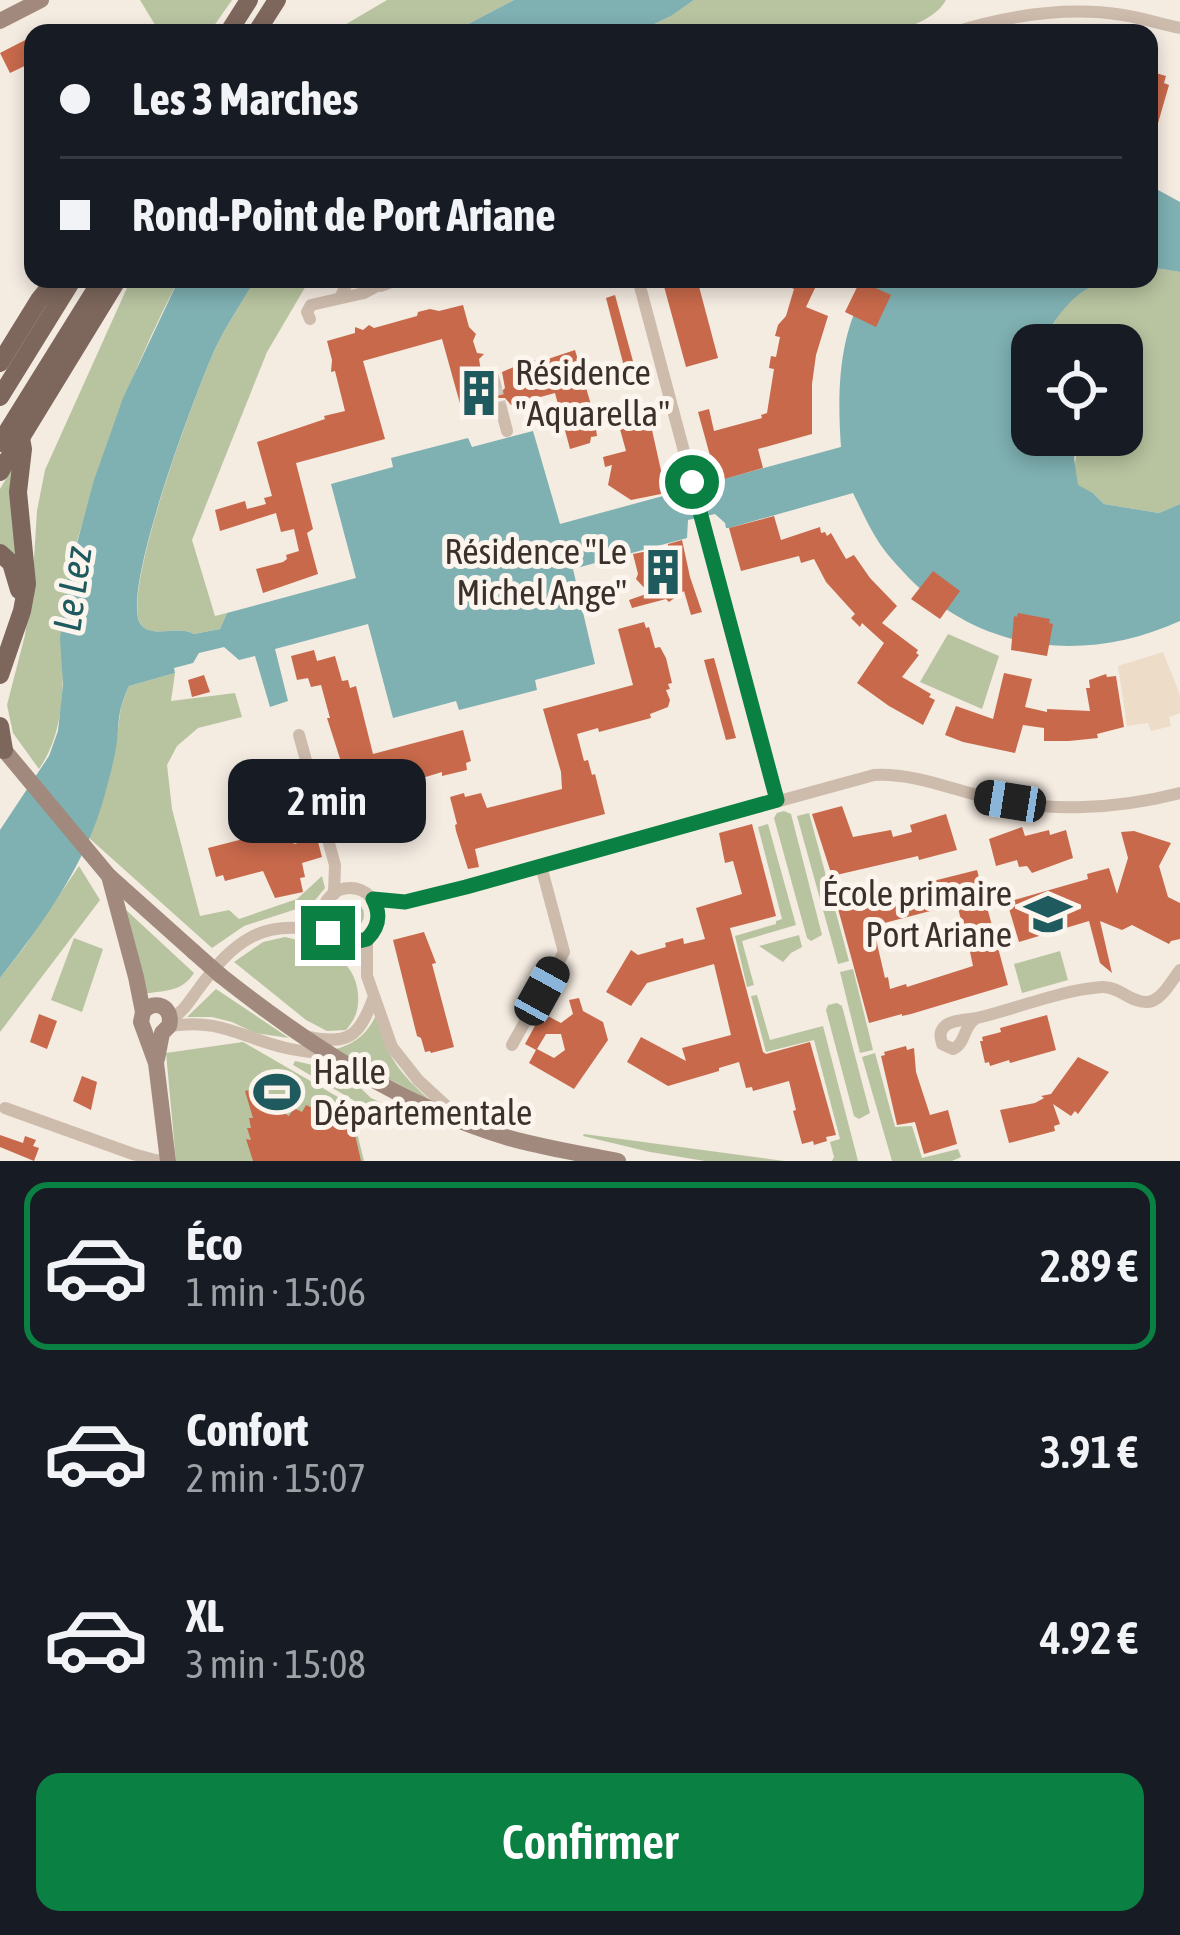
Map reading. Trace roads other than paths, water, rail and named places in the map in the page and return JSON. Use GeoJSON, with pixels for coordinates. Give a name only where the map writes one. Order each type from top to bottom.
{"type":"FeatureCollection","features":[{"type":"Feature","properties":{"kind":"main road"},"geometry":{"type":"LineString","coordinates":[[0,21],[41,0]]}},
{"type":"Feature","properties":{"kind":"main road"},"geometry":{"type":"LineString","coordinates":[[3,355],[49,288]]}},
{"type":"Feature","properties":{"kind":"main road"},"geometry":{"type":"LineString","coordinates":[[0,397],[67,288]]}},
{"type":"Feature","properties":{"kind":"main road"},"geometry":{"type":"LineString","coordinates":[[0,442],[96,288]]}},
{"type":"Feature","properties":{"kind":"main road"},"geometry":{"type":"LineString","coordinates":[[0,472],[113,288]]}},
{"type":"Feature","properties":{"kind":"main road"},"geometry":{"type":"LineString","coordinates":[[0,675],[27,584],[18,492],[21,438]]}},
{"type":"Feature","properties":{"kind":"main road"},"geometry":{"type":"LineString","coordinates":[[0,553],[11,563],[19,589],[0,644]]}},
{"type":"Feature","properties":{"kind":"main road"},"geometry":{"type":"LineString","coordinates":[[0,726],[4,751],[109,880],[299,1035],[384,1086],[462,1121],[538,1145],[618,1161]]}},
{"type":"Feature","properties":{"kind":"main road"},"geometry":{"type":"LineString","coordinates":[[109,880],[130,952],[159,1021],[156,1063],[167,1161]]}},
{"type":"Feature","properties":{"kind":"street"},"geometry":{"type":"LineString","coordinates":[[981,24],[1037,14],[1124,8],[1180,28]]}},
{"type":"Feature","properties":{"kind":"street"},"geometry":{"type":"LineString","coordinates":[[341,296],[345,288]]}},
{"type":"Feature","properties":{"kind":"street"},"geometry":{"type":"LineString","coordinates":[[310,319],[310,305],[373,288]]}},
{"type":"Feature","properties":{"kind":"street"},"geometry":{"type":"LineString","coordinates":[[640,288],[777,800]]}},
{"type":"Feature","properties":{"kind":"street"},"geometry":{"type":"LineString","coordinates":[[501,408],[507,431]]}},
{"type":"Feature","properties":{"kind":"street"},"geometry":{"type":"LineString","coordinates":[[299,735],[335,865],[334,894]]}},
{"type":"Feature","properties":{"kind":"street"},"geometry":{"type":"LineString","coordinates":[[373,899],[405,902],[885,774],[1041,805],[1084,807],[1179,797]]}},
{"type":"Feature","properties":{"kind":"street"},"geometry":{"type":"LineString","coordinates":[[335,865],[373,899],[378,922]]}},
{"type":"Feature","properties":{"kind":"street"},"geometry":{"type":"LineString","coordinates":[[512,1045],[563,952],[542,866]]}},
{"type":"Feature","properties":{"kind":"street"},"geometry":{"type":"LineString","coordinates":[[159,1021],[188,1006],[232,950],[250,937],[296,925],[323,910],[334,894],[358,889]]}},
{"type":"Feature","properties":{"kind":"street"},"geometry":{"type":"LineString","coordinates":[[405,902],[378,922],[367,939],[367,976],[392,1047],[418,1080],[462,1121]]}},
{"type":"Feature","properties":{"kind":"street"},"geometry":{"type":"LineString","coordinates":[[323,910],[328,933]]}},
{"type":"Feature","properties":{"kind":"street"},"geometry":{"type":"LineString","coordinates":[[296,925],[328,933],[347,944],[367,976]]}},
{"type":"Feature","properties":{"kind":"street"},"geometry":{"type":"LineString","coordinates":[[347,944],[367,939]]}},
{"type":"Feature","properties":{"kind":"street"},"geometry":{"type":"LineString","coordinates":[[975,1019],[1102,987],[1150,1002],[1180,970]]}},
{"type":"Feature","properties":{"kind":"street"},"geometry":{"type":"LineString","coordinates":[[299,1035],[335,1042],[348,1038],[359,1030],[373,999]]}},
{"type":"Feature","properties":{"kind":"street"},"geometry":{"type":"LineString","coordinates":[[159,1021],[211,1024],[286,1048],[329,1054]]}},
{"type":"Feature","properties":{"kind":"street"},"geometry":{"type":"LineString","coordinates":[[5,1108],[133,1154],[167,1161]]}},
{"type":"Feature","properties":{"kind":"water"},"geometry":{"type":"Polygon","coordinates":[[[514,0],[694,0],[655,24],[468,24],[514,0]]]}},
{"type":"Feature","properties":{"kind":"water"},"geometry":{"type":"Polygon","coordinates":[[[1158,190],[1180,202],[1180,272],[1158,268],[1158,190]]]}},
{"type":"Feature","properties":{"kind":"water","name":"Le Lez"},"geometry":{"type":"Polygon","coordinates":[[[175,288],[251,288],[214,351],[192,406],[140,577],[137,608],[142,626],[194,634],[220,629],[227,613],[356,578],[331,484],[393,467],[391,458],[468,438],[472,447],[533,431],[560,524],[674,493],[685,507],[711,499],[712,482],[841,447],[842,360],[867,288],[1090,288],[1077,296],[1054,324],[1011,324],[1011,456],[1075,456],[1078,485],[1104,504],[1159,513],[1180,504],[1180,621],[1108,643],[1036,644],[1001,636],[968,622],[908,577],[878,541],[853,493],[729,528],[715,514],[688,520],[687,538],[573,569],[595,664],[535,680],[537,690],[459,710],[456,701],[393,718],[368,624],[275,649],[288,701],[270,707],[255,656],[239,660],[224,647],[199,653],[193,663],[174,668],[175,673],[129,686],[105,794],[87,844],[48,914],[0,978],[0,830],[49,756],[58,731],[67,580],[94,480],[123,398],[175,288]]]}},
{"type":"Feature","properties":{"kind":"tunnel"},"geometry":{"type":"LineString","coordinates":[[495,384],[501,408]]}},
{"type":"Feature","properties":{"kind":"place","name":"Résidence \"Aquarella\""},"geometry":{"type":"Point","coordinates":[479,393]}},
{"type":"Feature","properties":{"kind":"place","name":"Résidence \"Le Michel Ange\""},"geometry":{"type":"Point","coordinates":[663,572]}},
{"type":"Feature","properties":{"kind":"place","name":"École primaire Port Ariane"},"geometry":{"type":"Point","coordinates":[1048,914]}},
{"type":"Feature","properties":{"kind":"place","name":"Halle Départementale"},"geometry":{"type":"Point","coordinates":[277,1092]}}]}
